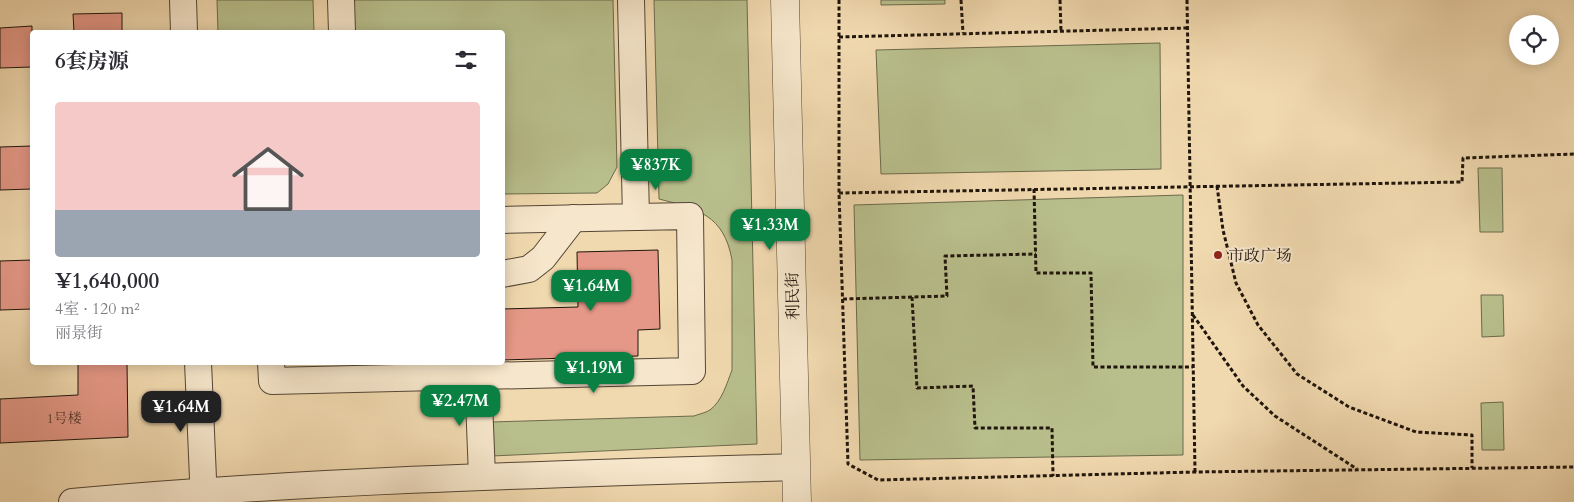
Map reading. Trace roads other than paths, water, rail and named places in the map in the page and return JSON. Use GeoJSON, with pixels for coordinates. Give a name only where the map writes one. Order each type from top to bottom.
{"type":"FeatureCollection","features":[{"type":"Feature","properties":{"kind":"street"},"geometry":{"type":"LineString","coordinates":[[183,0],[184,30]]}},
{"type":"Feature","properties":{"kind":"street"},"geometry":{"type":"LineString","coordinates":[[341,0],[342,30]]}},
{"type":"Feature","properties":{"kind":"street"},"geometry":{"type":"LineString","coordinates":[[631,0],[636,217]]}},
{"type":"Feature","properties":{"kind":"street","name":"利民街"},"geometry":{"type":"LineString","coordinates":[[785,0],[797,502]]}},
{"type":"Feature","properties":{"kind":"street"},"geometry":{"type":"LineString","coordinates":[[271,365],[272,381],[692,371],[690,216],[505,220]]}},
{"type":"Feature","properties":{"kind":"street"},"geometry":{"type":"LineString","coordinates":[[505,273],[529,269],[543,258],[574,218]]}},
{"type":"Feature","properties":{"kind":"street"},"geometry":{"type":"LineString","coordinates":[[198,365],[204,496]]}},
{"type":"Feature","properties":{"kind":"street"},"geometry":{"type":"LineString","coordinates":[[478,376],[482,476]]}},
{"type":"Feature","properties":{"kind":"street"},"geometry":{"type":"LineString","coordinates":[[72,502],[204,496],[482,476],[796,467]]}},
{"type":"Feature","properties":{"kind":"place","name":"市政广场"},"geometry":{"type":"Point","coordinates":[1218,255]}}]}
